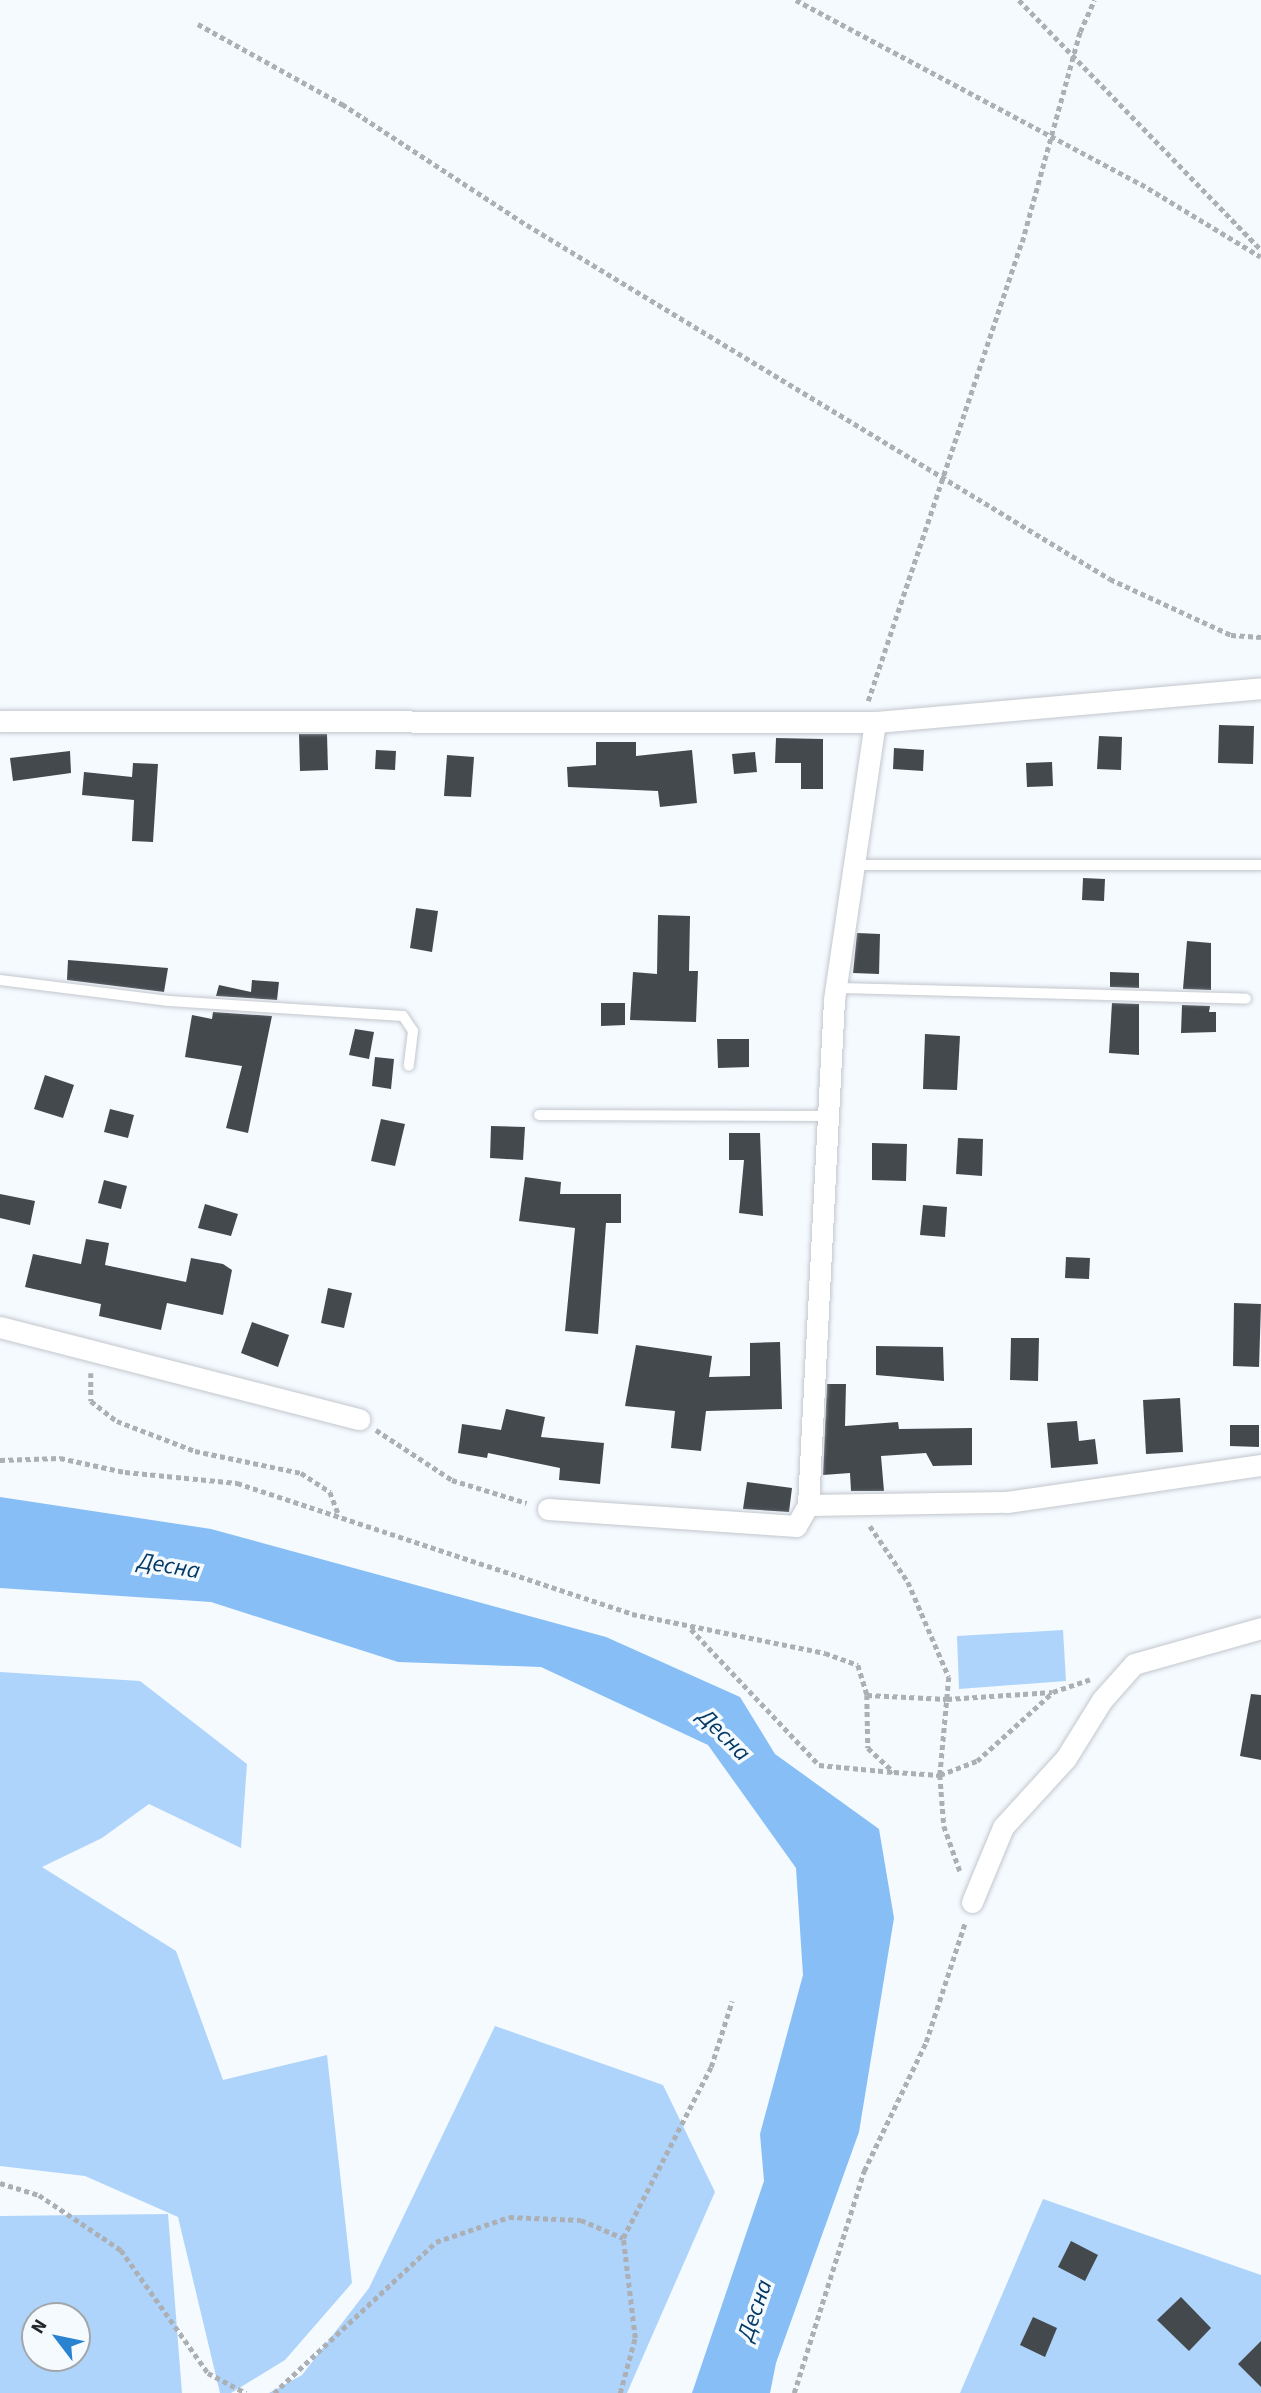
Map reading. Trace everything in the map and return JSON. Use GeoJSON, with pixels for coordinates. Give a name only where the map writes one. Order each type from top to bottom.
{"type":"FeatureCollection","features":[{"type":"Feature","properties":{"kind":"street"},"geometry":{"type":"LineString","coordinates":[[0,721],[875,722],[1261,688]]}},
{"type":"Feature","properties":{"kind":"street"},"geometry":{"type":"LineString","coordinates":[[548,1509],[796,1526],[808,1506],[836,988],[875,722]]}},
{"type":"Feature","properties":{"kind":"street"},"geometry":{"type":"LineString","coordinates":[[0,1327],[359,1419]]}},
{"type":"Feature","properties":{"kind":"street"},"geometry":{"type":"LineString","coordinates":[[808,1506],[1007,1502],[1261,1465]]}},
{"type":"Feature","properties":{"kind":"street"},"geometry":{"type":"LineString","coordinates":[[972,1902],[1003,1828],[1066,1758],[1102,1700],[1134,1664],[1261,1628]]}},
{"type":"Feature","properties":{"kind":"lane"},"geometry":{"type":"LineString","coordinates":[[854,865],[1261,865]]}},
{"type":"Feature","properties":{"kind":"lane"},"geometry":{"type":"LineString","coordinates":[[0,980],[169,1001],[403,1016],[412,1031],[408,1066]]}},
{"type":"Feature","properties":{"kind":"lane"},"geometry":{"type":"LineString","coordinates":[[836,988],[1246,999]]}},
{"type":"Feature","properties":{"kind":"lane"},"geometry":{"type":"LineString","coordinates":[[539,1115],[829,1116]]}},
{"type":"Feature","properties":{"kind":"path"},"geometry":{"type":"LineString","coordinates":[[796,0],[1052,135],[1261,257]]}},
{"type":"Feature","properties":{"kind":"path"},"geometry":{"type":"LineString","coordinates":[[1019,0],[1261,250]]}},
{"type":"Feature","properties":{"kind":"path"},"geometry":{"type":"LineString","coordinates":[[849,721],[867,704],[944,477],[1052,135],[1073,56],[1094,0]]}},
{"type":"Feature","properties":{"kind":"path"},"geometry":{"type":"LineString","coordinates":[[198,24],[342,104],[527,225],[1110,579],[1231,635],[1261,637]]}},
{"type":"Feature","properties":{"kind":"path"},"geometry":{"type":"LineString","coordinates":[[91,1351],[91,1401],[117,1421],[195,1451],[301,1473],[330,1492],[339,1517]]}},
{"type":"Feature","properties":{"kind":"path"},"geometry":{"type":"LineString","coordinates":[[359,1419],[452,1480],[548,1509]]}},
{"type":"Feature","properties":{"kind":"path"},"geometry":{"type":"LineString","coordinates":[[0,1460],[60,1458],[125,1472],[237,1483],[632,1614],[847,1661],[858,1665],[867,1695],[869,1748],[894,1772]]}},
{"type":"Feature","properties":{"kind":"path"},"geometry":{"type":"LineString","coordinates":[[794,2393],[864,2171],[926,2042],[972,1902],[944,1826],[940,1775],[949,1678],[936,1638],[908,1582],[856,1505]]}},
{"type":"Feature","properties":{"kind":"path"},"geometry":{"type":"LineString","coordinates":[[689,1627],[820,1765],[940,1775],[978,1761],[1053,1692]]}},
{"type":"Feature","properties":{"kind":"path"},"geometry":{"type":"LineString","coordinates":[[867,1695],[947,1699],[1053,1692],[1099,1676]]}},
{"type":"Feature","properties":{"kind":"path"},"geometry":{"type":"LineString","coordinates":[[620,2393],[635,2338],[623,2238],[711,2067],[732,2001]]}},
{"type":"Feature","properties":{"kind":"path"},"geometry":{"type":"LineString","coordinates":[[0,2183],[39,2195],[121,2250],[208,2373],[246,2393]]}},
{"type":"Feature","properties":{"kind":"path"},"geometry":{"type":"LineString","coordinates":[[274,2393],[436,2242],[509,2217],[581,2220],[623,2238]]}},
{"type":"Feature","properties":{"kind":"shaded area"},"geometry":{"type":"Polygon","coordinates":[[[1063,1630],[1066,1681],[959,1689],[957,1636],[1063,1630]]]}},
{"type":"Feature","properties":{"kind":"shaded area"},"geometry":{"type":"Polygon","coordinates":[[[0,1672],[140,1681],[247,1764],[241,1848],[149,1804],[102,1838],[42,1867],[176,1951],[223,2080],[327,2055],[352,2283],[285,2360],[231,2393],[220,2393],[178,2217],[85,2176],[0,2166],[0,1672]]]}},
{"type":"Feature","properties":{"kind":"shaded area"},"geometry":{"type":"Polygon","coordinates":[[[495,2026],[663,2085],[715,2192],[627,2393],[269,2393],[302,2375],[369,2288],[495,2026]]]}},
{"type":"Feature","properties":{"kind":"shaded area"},"geometry":{"type":"Polygon","coordinates":[[[1043,2199],[1261,2275],[1261,2393],[960,2393],[1043,2199]]]}},
{"type":"Feature","properties":{"kind":"shaded area"},"geometry":{"type":"Polygon","coordinates":[[[168,2214],[182,2393],[0,2393],[0,2216],[168,2214]]]}},
{"type":"Feature","properties":{"kind":"water","name":"Десна"},"geometry":{"type":"Polygon","coordinates":[[[0,1497],[211,1529],[606,1637],[740,1697],[775,1754],[879,1829],[894,1918],[859,2132],[776,2363],[770,2393],[692,2393],[764,2181],[760,2134],[803,1975],[796,1868],[708,1745],[541,1667],[398,1662],[211,1602],[0,1588],[0,1497]]]}},
{"type":"Feature","properties":{"kind":"building"},"geometry":{"type":"Polygon","coordinates":[[[1219,725],[1254,726],[1253,764],[1218,763],[1219,725]]]}},
{"type":"Feature","properties":{"kind":"building"},"geometry":{"type":"Polygon","coordinates":[[[299,734],[327,734],[328,770],[300,771],[299,734]]]}},
{"type":"Feature","properties":{"kind":"building"},"geometry":{"type":"Polygon","coordinates":[[[1099,736],[1122,737],[1121,770],[1097,769],[1099,736]]]}},
{"type":"Feature","properties":{"kind":"building"},"geometry":{"type":"Polygon","coordinates":[[[776,738],[823,739],[823,789],[801,789],[801,763],[775,763],[776,738]]]}},
{"type":"Feature","properties":{"kind":"building"},"geometry":{"type":"Polygon","coordinates":[[[596,742],[636,742],[636,756],[692,750],[697,803],[660,807],[658,791],[568,787],[567,767],[596,765],[596,742]]]}},
{"type":"Feature","properties":{"kind":"building"},"geometry":{"type":"Polygon","coordinates":[[[894,748],[924,750],[923,771],[893,769],[894,748]]]}},
{"type":"Feature","properties":{"kind":"building"},"geometry":{"type":"Polygon","coordinates":[[[376,750],[396,751],[395,770],[375,769],[376,750]]]}},
{"type":"Feature","properties":{"kind":"building"},"geometry":{"type":"Polygon","coordinates":[[[70,751],[71,773],[13,781],[10,758],[70,751]]]}},
{"type":"Feature","properties":{"kind":"building"},"geometry":{"type":"Polygon","coordinates":[[[755,752],[757,772],[734,774],[732,754],[755,752]]]}},
{"type":"Feature","properties":{"kind":"building"},"geometry":{"type":"Polygon","coordinates":[[[447,755],[474,757],[471,797],[444,796],[447,755]]]}},
{"type":"Feature","properties":{"kind":"building"},"geometry":{"type":"Polygon","coordinates":[[[1052,762],[1053,786],[1027,787],[1026,763],[1052,762]]]}},
{"type":"Feature","properties":{"kind":"building"},"geometry":{"type":"Polygon","coordinates":[[[133,763],[158,764],[153,842],[132,841],[134,800],[82,795],[84,772],[132,777],[133,763]]]}},
{"type":"Feature","properties":{"kind":"building"},"geometry":{"type":"Polygon","coordinates":[[[1083,878],[1105,879],[1104,901],[1082,900],[1083,878]]]}},
{"type":"Feature","properties":{"kind":"building"},"geometry":{"type":"Polygon","coordinates":[[[416,908],[438,911],[432,952],[410,948],[416,908]]]}},
{"type":"Feature","properties":{"kind":"building"},"geometry":{"type":"Polygon","coordinates":[[[658,915],[690,916],[689,971],[698,971],[696,1022],[630,1020],[633,972],[657,974],[658,915]]]}},
{"type":"Feature","properties":{"kind":"building"},"geometry":{"type":"Polygon","coordinates":[[[857,933],[880,934],[879,974],[853,973],[857,933]]]}},
{"type":"Feature","properties":{"kind":"building"},"geometry":{"type":"Polygon","coordinates":[[[1187,941],[1211,943],[1211,990],[1183,989],[1187,941]]]}},
{"type":"Feature","properties":{"kind":"building"},"geometry":{"type":"Polygon","coordinates":[[[68,960],[168,968],[164,992],[67,980],[68,960]]]}},
{"type":"Feature","properties":{"kind":"building"},"geometry":{"type":"Polygon","coordinates":[[[1110,972],[1139,973],[1139,988],[1110,987],[1110,972]]]}},
{"type":"Feature","properties":{"kind":"building"},"geometry":{"type":"Polygon","coordinates":[[[252,980],[279,982],[277,1000],[216,996],[219,985],[251,992],[252,980]]]}},
{"type":"Feature","properties":{"kind":"building"},"geometry":{"type":"Polygon","coordinates":[[[601,1003],[625,1003],[625,1025],[601,1026],[601,1003]]]}},
{"type":"Feature","properties":{"kind":"building"},"geometry":{"type":"Polygon","coordinates":[[[1112,1003],[1139,1004],[1139,1055],[1109,1053],[1112,1003]]]}},
{"type":"Feature","properties":{"kind":"building"},"geometry":{"type":"Polygon","coordinates":[[[1182,1005],[1210,1006],[1209,1012],[1216,1012],[1216,1032],[1181,1033],[1182,1005]]]}},
{"type":"Feature","properties":{"kind":"building"},"geometry":{"type":"Polygon","coordinates":[[[213,1012],[272,1016],[248,1133],[226,1128],[242,1066],[185,1057],[192,1015],[212,1019],[213,1012]]]}},
{"type":"Feature","properties":{"kind":"building"},"geometry":{"type":"Polygon","coordinates":[[[355,1029],[374,1032],[369,1059],[349,1055],[355,1029]]]}},
{"type":"Feature","properties":{"kind":"building"},"geometry":{"type":"Polygon","coordinates":[[[925,1034],[960,1036],[957,1090],[923,1089],[925,1034]]]}},
{"type":"Feature","properties":{"kind":"building"},"geometry":{"type":"Polygon","coordinates":[[[717,1039],[749,1039],[749,1067],[718,1068],[717,1039]]]}},
{"type":"Feature","properties":{"kind":"building"},"geometry":{"type":"Polygon","coordinates":[[[375,1057],[394,1059],[391,1089],[372,1086],[375,1057]]]}},
{"type":"Feature","properties":{"kind":"building"},"geometry":{"type":"Polygon","coordinates":[[[45,1075],[74,1085],[63,1118],[34,1109],[45,1075]]]}},
{"type":"Feature","properties":{"kind":"building"},"geometry":{"type":"Polygon","coordinates":[[[110,1109],[134,1115],[128,1138],[104,1132],[110,1109]]]}},
{"type":"Feature","properties":{"kind":"building"},"geometry":{"type":"Polygon","coordinates":[[[381,1119],[405,1124],[395,1166],[371,1161],[381,1119]]]}},
{"type":"Feature","properties":{"kind":"building"},"geometry":{"type":"Polygon","coordinates":[[[491,1126],[525,1127],[523,1160],[490,1158],[491,1126]]]}},
{"type":"Feature","properties":{"kind":"building"},"geometry":{"type":"Polygon","coordinates":[[[729,1133],[760,1133],[763,1216],[739,1213],[744,1160],[729,1160],[729,1133]]]}},
{"type":"Feature","properties":{"kind":"building"},"geometry":{"type":"Polygon","coordinates":[[[958,1138],[983,1139],[982,1176],[956,1174],[958,1138]]]}},
{"type":"Feature","properties":{"kind":"building"},"geometry":{"type":"Polygon","coordinates":[[[872,1143],[907,1144],[906,1181],[872,1180],[872,1143]]]}},
{"type":"Feature","properties":{"kind":"building"},"geometry":{"type":"Polygon","coordinates":[[[525,1177],[561,1182],[560,1194],[621,1194],[621,1223],[606,1223],[598,1334],[565,1331],[575,1228],[519,1221],[525,1177]]]}},
{"type":"Feature","properties":{"kind":"building"},"geometry":{"type":"Polygon","coordinates":[[[104,1180],[127,1186],[121,1209],[98,1203],[104,1180]]]}},
{"type":"Feature","properties":{"kind":"building"},"geometry":{"type":"Polygon","coordinates":[[[0,1194],[35,1201],[30,1225],[0,1218],[0,1194]]]}},
{"type":"Feature","properties":{"kind":"building"},"geometry":{"type":"Polygon","coordinates":[[[205,1204],[238,1214],[231,1236],[198,1228],[205,1204]]]}},
{"type":"Feature","properties":{"kind":"building"},"geometry":{"type":"Polygon","coordinates":[[[923,1205],[947,1207],[945,1237],[920,1235],[923,1205]]]}},
{"type":"Feature","properties":{"kind":"building"},"geometry":{"type":"Polygon","coordinates":[[[86,1239],[109,1243],[105,1265],[186,1282],[191,1258],[223,1264],[232,1270],[223,1315],[167,1303],[161,1330],[99,1316],[101,1304],[25,1287],[33,1254],[81,1264],[86,1239]]]}},
{"type":"Feature","properties":{"kind":"building"},"geometry":{"type":"Polygon","coordinates":[[[1066,1257],[1090,1258],[1089,1279],[1065,1278],[1066,1257]]]}},
{"type":"Feature","properties":{"kind":"building"},"geometry":{"type":"Polygon","coordinates":[[[328,1288],[352,1293],[344,1328],[321,1323],[328,1288]]]}},
{"type":"Feature","properties":{"kind":"building"},"geometry":{"type":"Polygon","coordinates":[[[1234,1303],[1261,1304],[1259,1367],[1233,1366],[1234,1303]]]}},
{"type":"Feature","properties":{"kind":"building"},"geometry":{"type":"Polygon","coordinates":[[[252,1322],[289,1335],[278,1367],[241,1353],[252,1322]]]}},
{"type":"Feature","properties":{"kind":"building"},"geometry":{"type":"Polygon","coordinates":[[[1011,1338],[1039,1338],[1038,1381],[1010,1380],[1011,1338]]]}},
{"type":"Feature","properties":{"kind":"building"},"geometry":{"type":"Polygon","coordinates":[[[780,1342],[782,1409],[706,1411],[701,1451],[671,1448],[675,1411],[625,1406],[636,1345],[712,1356],[709,1377],[750,1376],[750,1343],[780,1342]]]}},
{"type":"Feature","properties":{"kind":"building"},"geometry":{"type":"Polygon","coordinates":[[[876,1346],[943,1347],[944,1381],[876,1375],[876,1346]]]}},
{"type":"Feature","properties":{"kind":"building"},"geometry":{"type":"Polygon","coordinates":[[[827,1384],[846,1384],[845,1426],[898,1422],[899,1429],[972,1428],[972,1465],[933,1466],[926,1453],[881,1456],[884,1491],[851,1491],[850,1473],[823,1475],[827,1384]]]}},
{"type":"Feature","properties":{"kind":"building"},"geometry":{"type":"Polygon","coordinates":[[[1180,1398],[1183,1452],[1146,1454],[1143,1400],[1180,1398]]]}},
{"type":"Feature","properties":{"kind":"building"},"geometry":{"type":"Polygon","coordinates":[[[506,1409],[545,1417],[541,1437],[604,1443],[600,1484],[559,1480],[560,1468],[488,1453],[487,1458],[458,1453],[462,1424],[501,1430],[506,1409]]]}},
{"type":"Feature","properties":{"kind":"building"},"geometry":{"type":"Polygon","coordinates":[[[1077,1421],[1079,1441],[1095,1439],[1098,1464],[1051,1468],[1047,1423],[1077,1421]]]}},
{"type":"Feature","properties":{"kind":"building"},"geometry":{"type":"Polygon","coordinates":[[[1230,1425],[1259,1425],[1259,1447],[1230,1446],[1230,1425]]]}},
{"type":"Feature","properties":{"kind":"building"},"geometry":{"type":"Polygon","coordinates":[[[747,1482],[792,1488],[789,1512],[743,1509],[747,1482]]]}},
{"type":"Feature","properties":{"kind":"building"},"geometry":{"type":"Polygon","coordinates":[[[1251,1694],[1261,1695],[1261,1760],[1240,1756],[1251,1694]]]}},
{"type":"Feature","properties":{"kind":"building"},"geometry":{"type":"Polygon","coordinates":[[[1071,2241],[1098,2255],[1085,2281],[1058,2267],[1071,2241]]]}},
{"type":"Feature","properties":{"kind":"building"},"geometry":{"type":"Polygon","coordinates":[[[1181,2297],[1211,2328],[1189,2351],[1157,2320],[1181,2297]]]}},
{"type":"Feature","properties":{"kind":"building"},"geometry":{"type":"Polygon","coordinates":[[[1033,2317],[1057,2328],[1045,2357],[1020,2345],[1033,2317]]]}},
{"type":"Feature","properties":{"kind":"building"},"geometry":{"type":"Polygon","coordinates":[[[1261,2341],[1261,2387],[1238,2364],[1261,2341]]]}}]}
